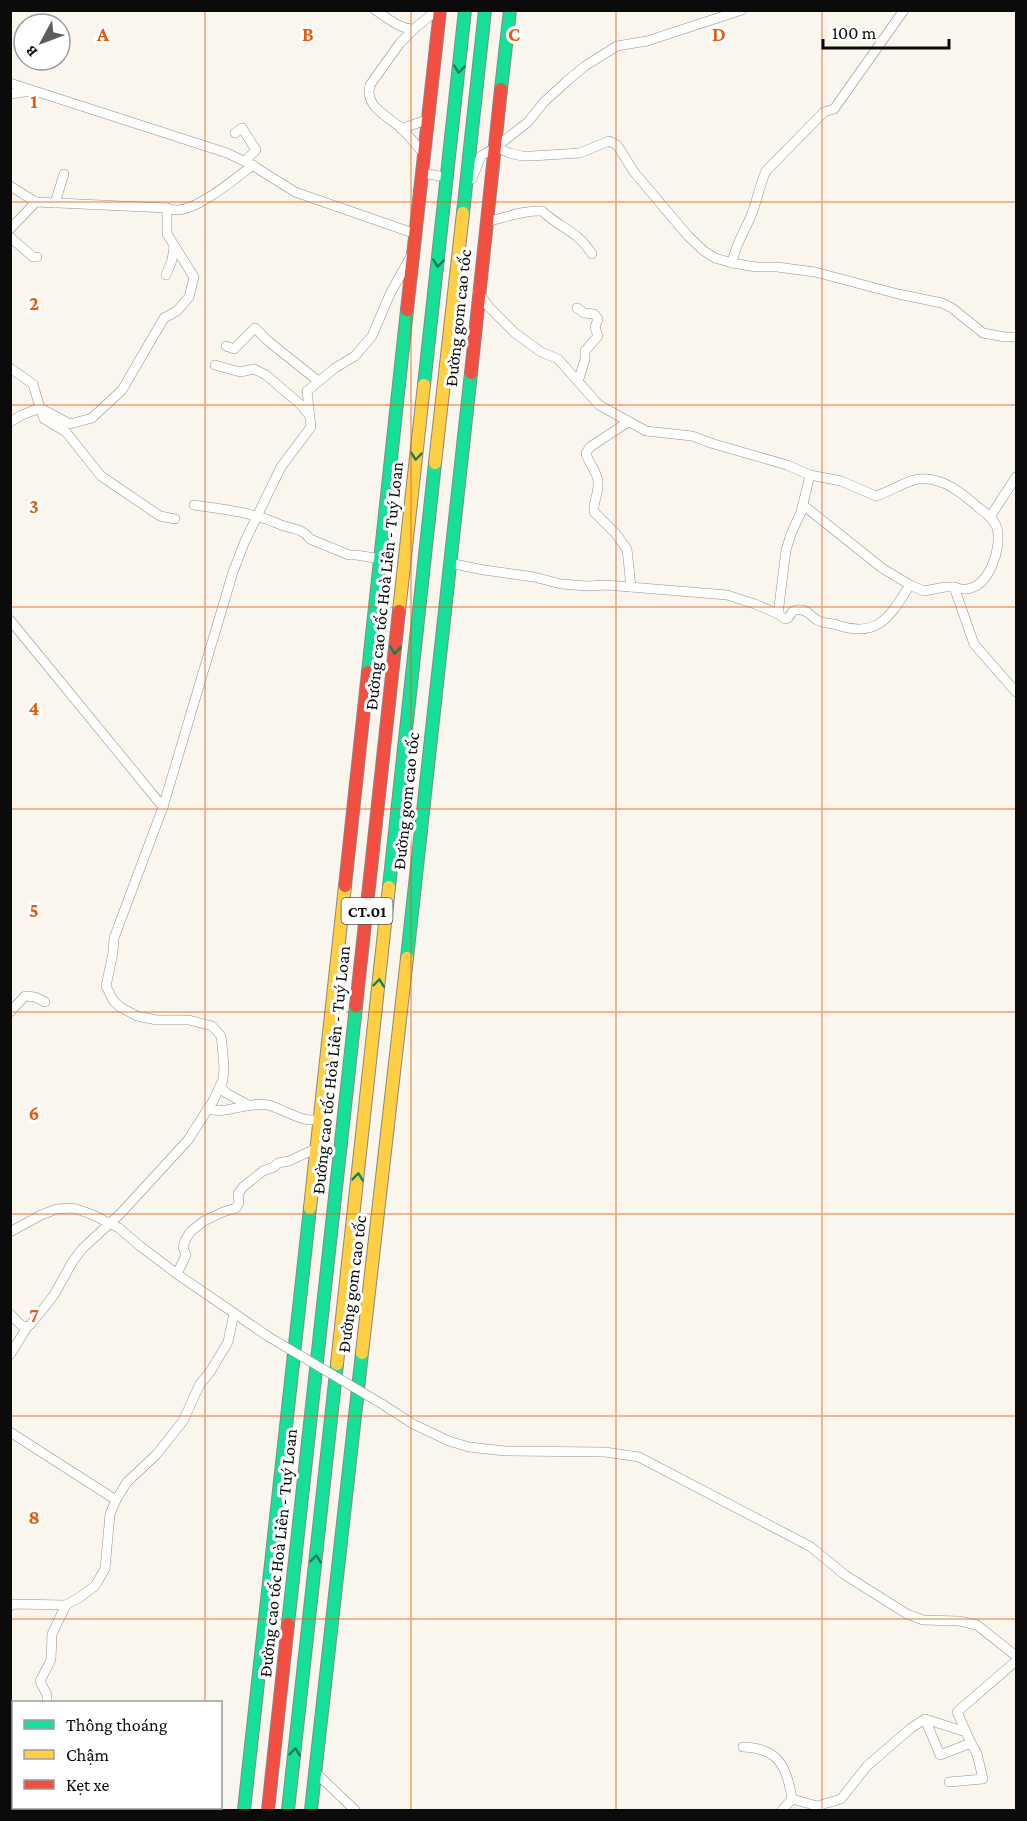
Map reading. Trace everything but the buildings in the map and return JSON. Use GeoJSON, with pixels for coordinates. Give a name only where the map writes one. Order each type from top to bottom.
{"type":"FeatureCollection","features":[{"type":"Feature","properties":{"kind":"main road"},"geometry":{"type":"LineString","coordinates":[[244,1810],[415,250],[439,10]]}},
{"type":"Feature","properties":{"kind":"main road","name":"Đường cao tốc Hoà Liên - Tuý Loan"},"geometry":{"type":"LineString","coordinates":[[268,1810],[465,10]]}},
{"type":"Feature","properties":{"kind":"main road","name":"Đường cao tốc Hoà Liên - Tuý Loan"},"geometry":{"type":"LineString","coordinates":[[288,1810],[485,10]]}},
{"type":"Feature","properties":{"kind":"main road","name":"Đường gom cao tốc"},"geometry":{"type":"LineString","coordinates":[[311,1810],[409,945],[510,10]]}},
{"type":"Feature","properties":{"kind":"street"},"geometry":{"type":"LineString","coordinates":[[375,10],[406,29],[414,29]]}},
{"type":"Feature","properties":{"kind":"street"},"geometry":{"type":"LineString","coordinates":[[425,155],[402,129],[377,109],[370,101],[368,91],[370,84],[400,43],[439,10]]}},
{"type":"Feature","properties":{"kind":"street"},"geometry":{"type":"LineString","coordinates":[[471,181],[481,156],[528,122],[544,102],[585,66],[617,46],[647,41],[742,10]]}},
{"type":"Feature","properties":{"kind":"street"},"geometry":{"type":"LineString","coordinates":[[732,263],[734,251],[751,216],[766,171],[824,112],[834,109],[904,10]]}},
{"type":"Feature","properties":{"kind":"street"},"geometry":{"type":"LineString","coordinates":[[10,83],[209,146],[248,163],[295,192],[416,234]]}},
{"type":"Feature","properties":{"kind":"street"},"geometry":{"type":"LineString","coordinates":[[10,94],[33,91]]}},
{"type":"Feature","properties":{"kind":"street"},"geometry":{"type":"LineString","coordinates":[[402,129],[429,119]]}},
{"type":"Feature","properties":{"kind":"street"},"geometry":{"type":"LineString","coordinates":[[10,186],[36,202],[177,210],[207,198],[248,163],[256,150],[242,128],[235,133]]}},
{"type":"Feature","properties":{"kind":"street"},"geometry":{"type":"LineString","coordinates":[[496,147],[509,153],[532,156],[580,153],[609,141],[617,145],[634,172],[688,236],[715,258],[756,267],[815,272],[942,303],[952,308],[983,333],[1017,337]]}},
{"type":"Feature","properties":{"kind":"street"},"geometry":{"type":"LineString","coordinates":[[423,173],[439,176]]}},
{"type":"Feature","properties":{"kind":"street"},"geometry":{"type":"LineString","coordinates":[[55,203],[64,174]]}},
{"type":"Feature","properties":{"kind":"street"},"geometry":{"type":"LineString","coordinates":[[10,229],[36,202]]}},
{"type":"Feature","properties":{"kind":"street"},"geometry":{"type":"LineString","coordinates":[[10,422],[40,408],[70,424],[92,418],[122,390],[164,318],[177,311],[189,297],[194,277],[167,234],[167,208]]}},
{"type":"Feature","properties":{"kind":"street"},"geometry":{"type":"LineString","coordinates":[[486,222],[518,213],[542,211],[553,221],[578,236],[592,254]]}},
{"type":"Feature","properties":{"kind":"street"},"geometry":{"type":"LineString","coordinates":[[10,237],[33,257],[37,257]]}},
{"type":"Feature","properties":{"kind":"street"},"geometry":{"type":"LineString","coordinates":[[166,274],[174,247]]}},
{"type":"Feature","properties":{"kind":"street"},"geometry":{"type":"LineString","coordinates":[[10,1355],[27,1328],[54,1295],[82,1249],[111,1223],[188,1140],[220,1086],[224,1075],[224,1053],[221,1036],[212,1026],[189,1020],[158,1020],[137,1016],[120,1007],[109,993],[106,986],[114,938],[163,807],[233,572],[245,541],[281,467],[310,428],[307,391],[335,368],[355,356],[372,336],[390,294],[415,250]]}},
{"type":"Feature","properties":{"kind":"street"},"geometry":{"type":"LineString","coordinates":[[478,292],[489,307],[515,333],[541,352],[558,359],[601,407],[628,422],[646,431],[692,436],[787,465],[810,475],[841,481],[876,496],[918,479],[940,482],[959,490],[997,526],[999,539],[996,558],[976,586],[967,589],[945,587],[924,591],[882,568],[803,505]]}},
{"type":"Feature","properties":{"kind":"street"},"geometry":{"type":"LineString","coordinates":[[577,308],[584,313],[594,314],[598,319],[595,327],[598,336],[585,351],[578,382]]}},
{"type":"Feature","properties":{"kind":"street"},"geometry":{"type":"LineString","coordinates":[[243,354],[230,347],[255,328],[318,381]]}},
{"type":"Feature","properties":{"kind":"street"},"geometry":{"type":"LineString","coordinates":[[215,365],[240,372],[254,369],[266,375],[301,405],[310,417]]}},
{"type":"Feature","properties":{"kind":"street"},"geometry":{"type":"LineString","coordinates":[[10,368],[33,384],[44,419],[66,432],[101,476],[160,516],[175,519]]}},
{"type":"Feature","properties":{"kind":"street"},"geometry":{"type":"LineString","coordinates":[[628,422],[590,447],[586,453],[598,479],[594,512],[627,549],[631,587]]}},
{"type":"Feature","properties":{"kind":"street"},"geometry":{"type":"LineString","coordinates":[[778,614],[786,550],[803,505],[810,475]]}},
{"type":"Feature","properties":{"kind":"street"},"geometry":{"type":"LineString","coordinates":[[990,517],[1017,477]]}},
{"type":"Feature","properties":{"kind":"street"},"geometry":{"type":"LineString","coordinates":[[194,505],[268,518],[306,533],[310,539],[349,555],[381,559]]}},
{"type":"Feature","properties":{"kind":"street"},"geometry":{"type":"LineString","coordinates":[[449,562],[561,584],[727,595],[787,619],[792,610],[800,609],[810,613],[818,621],[846,627],[868,628],[881,624],[888,618],[910,585]]}},
{"type":"Feature","properties":{"kind":"street"},"geometry":{"type":"LineString","coordinates":[[954,587],[974,644],[1017,692]]}},
{"type":"Feature","properties":{"kind":"street"},"geometry":{"type":"LineString","coordinates":[[10,620],[163,807]]}},
{"type":"Feature","properties":{"kind":"street"},"geometry":{"type":"LineString","coordinates":[[10,1012],[25,996],[35,997],[45,1002]]}},
{"type":"Feature","properties":{"kind":"street"},"geometry":{"type":"LineString","coordinates":[[220,1086],[226,1093],[248,1105]]}},
{"type":"Feature","properties":{"kind":"street"},"geometry":{"type":"LineString","coordinates":[[207,1109],[226,1111],[248,1105],[268,1105],[308,1121],[320,1118]]}},
{"type":"Feature","properties":{"kind":"street"},"geometry":{"type":"LineString","coordinates":[[177,1274],[186,1255],[183,1247],[190,1232],[204,1221],[236,1208],[239,1203],[238,1194],[243,1186],[262,1171],[274,1167],[278,1162],[289,1161],[317,1148]]}},
{"type":"Feature","properties":{"kind":"street"},"geometry":{"type":"LineString","coordinates":[[10,1232],[41,1215],[63,1208],[73,1208],[111,1223],[177,1274],[269,1337],[413,1424],[449,1441],[469,1447],[505,1451],[605,1452],[639,1457],[811,1547],[845,1575],[907,1614],[923,1620],[959,1621],[977,1625],[1017,1656]]}},
{"type":"Feature","properties":{"kind":"street"},"geometry":{"type":"LineString","coordinates":[[10,1606],[13,1604],[66,1605],[95,1586],[105,1569],[110,1514],[116,1500],[127,1482],[156,1455],[183,1421],[200,1384],[228,1342],[234,1313]]}},
{"type":"Feature","properties":{"kind":"street"},"geometry":{"type":"LineString","coordinates":[[10,1314],[27,1328]]}},
{"type":"Feature","properties":{"kind":"street"},"geometry":{"type":"LineString","coordinates":[[10,1432],[116,1500]]}},
{"type":"Feature","properties":{"kind":"street"},"geometry":{"type":"LineString","coordinates":[[47,1701],[47,1695],[40,1681],[51,1660],[52,1634],[66,1605]]}},
{"type":"Feature","properties":{"kind":"street"},"geometry":{"type":"LineString","coordinates":[[949,1782],[983,1779],[977,1754],[957,1712],[1017,1661]]}},
{"type":"Feature","properties":{"kind":"street"},"geometry":{"type":"LineString","coordinates":[[925,1719],[966,1732]]}},
{"type":"Feature","properties":{"kind":"street"},"geometry":{"type":"LineString","coordinates":[[925,1719],[940,1755],[971,1743]]}},
{"type":"Feature","properties":{"kind":"street"},"geometry":{"type":"LineString","coordinates":[[792,1799],[818,1806],[841,1799],[867,1766],[911,1728],[925,1719]]}},
{"type":"Feature","properties":{"kind":"street"},"geometry":{"type":"LineString","coordinates":[[743,1748],[758,1748],[771,1753],[789,1779],[792,1799]]}},
{"type":"Feature","properties":{"kind":"street"},"geometry":{"type":"LineString","coordinates":[[315,1773],[355,1810]]}},
{"type":"Feature","properties":{"kind":"street"},"geometry":{"type":"LineString","coordinates":[[782,1810],[792,1799]]}},
{"type":"Feature","properties":{"kind":"traffic: fast"},"geometry":{"type":"LineString","coordinates":[[424,385],[465,10]]}},
{"type":"Feature","properties":{"kind":"traffic: fast"},"geometry":{"type":"LineString","coordinates":[[463,213],[485,10]]}},
{"type":"Feature","properties":{"kind":"traffic: fast"},"geometry":{"type":"LineString","coordinates":[[501,89],[510,10]]}},
{"type":"Feature","properties":{"kind":"traffic: fast"},"geometry":{"type":"LineString","coordinates":[[368,672],[407,310]]}},
{"type":"Feature","properties":{"kind":"traffic: fast"},"geometry":{"type":"LineString","coordinates":[[407,958],[471,373]]}},
{"type":"Feature","properties":{"kind":"traffic: fast"},"geometry":{"type":"LineString","coordinates":[[389,887],[435,463]]}},
{"type":"Feature","properties":{"kind":"traffic: fast"},"geometry":{"type":"LineString","coordinates":[[288,1624],[356,1006]]}},
{"type":"Feature","properties":{"kind":"traffic: fast"},"geometry":{"type":"LineString","coordinates":[[244,1810],[310,1208]]}},
{"type":"Feature","properties":{"kind":"traffic: fast"},"geometry":{"type":"LineString","coordinates":[[311,1810],[362,1353]]}},
{"type":"Feature","properties":{"kind":"traffic: fast"},"geometry":{"type":"LineString","coordinates":[[288,1810],[337,1364]]}},
{"type":"Feature","properties":{"kind":"traffic: slow"},"geometry":{"type":"LineString","coordinates":[[435,463],[463,213]]}},
{"type":"Feature","properties":{"kind":"traffic: slow"},"geometry":{"type":"LineString","coordinates":[[399,611],[424,385]]}},
{"type":"Feature","properties":{"kind":"traffic: slow"},"geometry":{"type":"LineString","coordinates":[[310,1208],[345,886]]}},
{"type":"Feature","properties":{"kind":"traffic: slow"},"geometry":{"type":"LineString","coordinates":[[337,1364],[389,887]]}},
{"type":"Feature","properties":{"kind":"traffic: slow"},"geometry":{"type":"LineString","coordinates":[[362,1353],[407,958]]}},
{"type":"Feature","properties":{"kind":"traffic: jam"},"geometry":{"type":"LineString","coordinates":[[407,310],[440,10]]}},
{"type":"Feature","properties":{"kind":"traffic: jam"},"geometry":{"type":"LineString","coordinates":[[471,373],[501,89]]}},
{"type":"Feature","properties":{"kind":"traffic: jam"},"geometry":{"type":"LineString","coordinates":[[356,1006],[399,611]]}},
{"type":"Feature","properties":{"kind":"traffic: jam"},"geometry":{"type":"LineString","coordinates":[[345,886],[368,672]]}},
{"type":"Feature","properties":{"kind":"traffic: jam"},"geometry":{"type":"LineString","coordinates":[[268,1810],[288,1624]]}}]}
